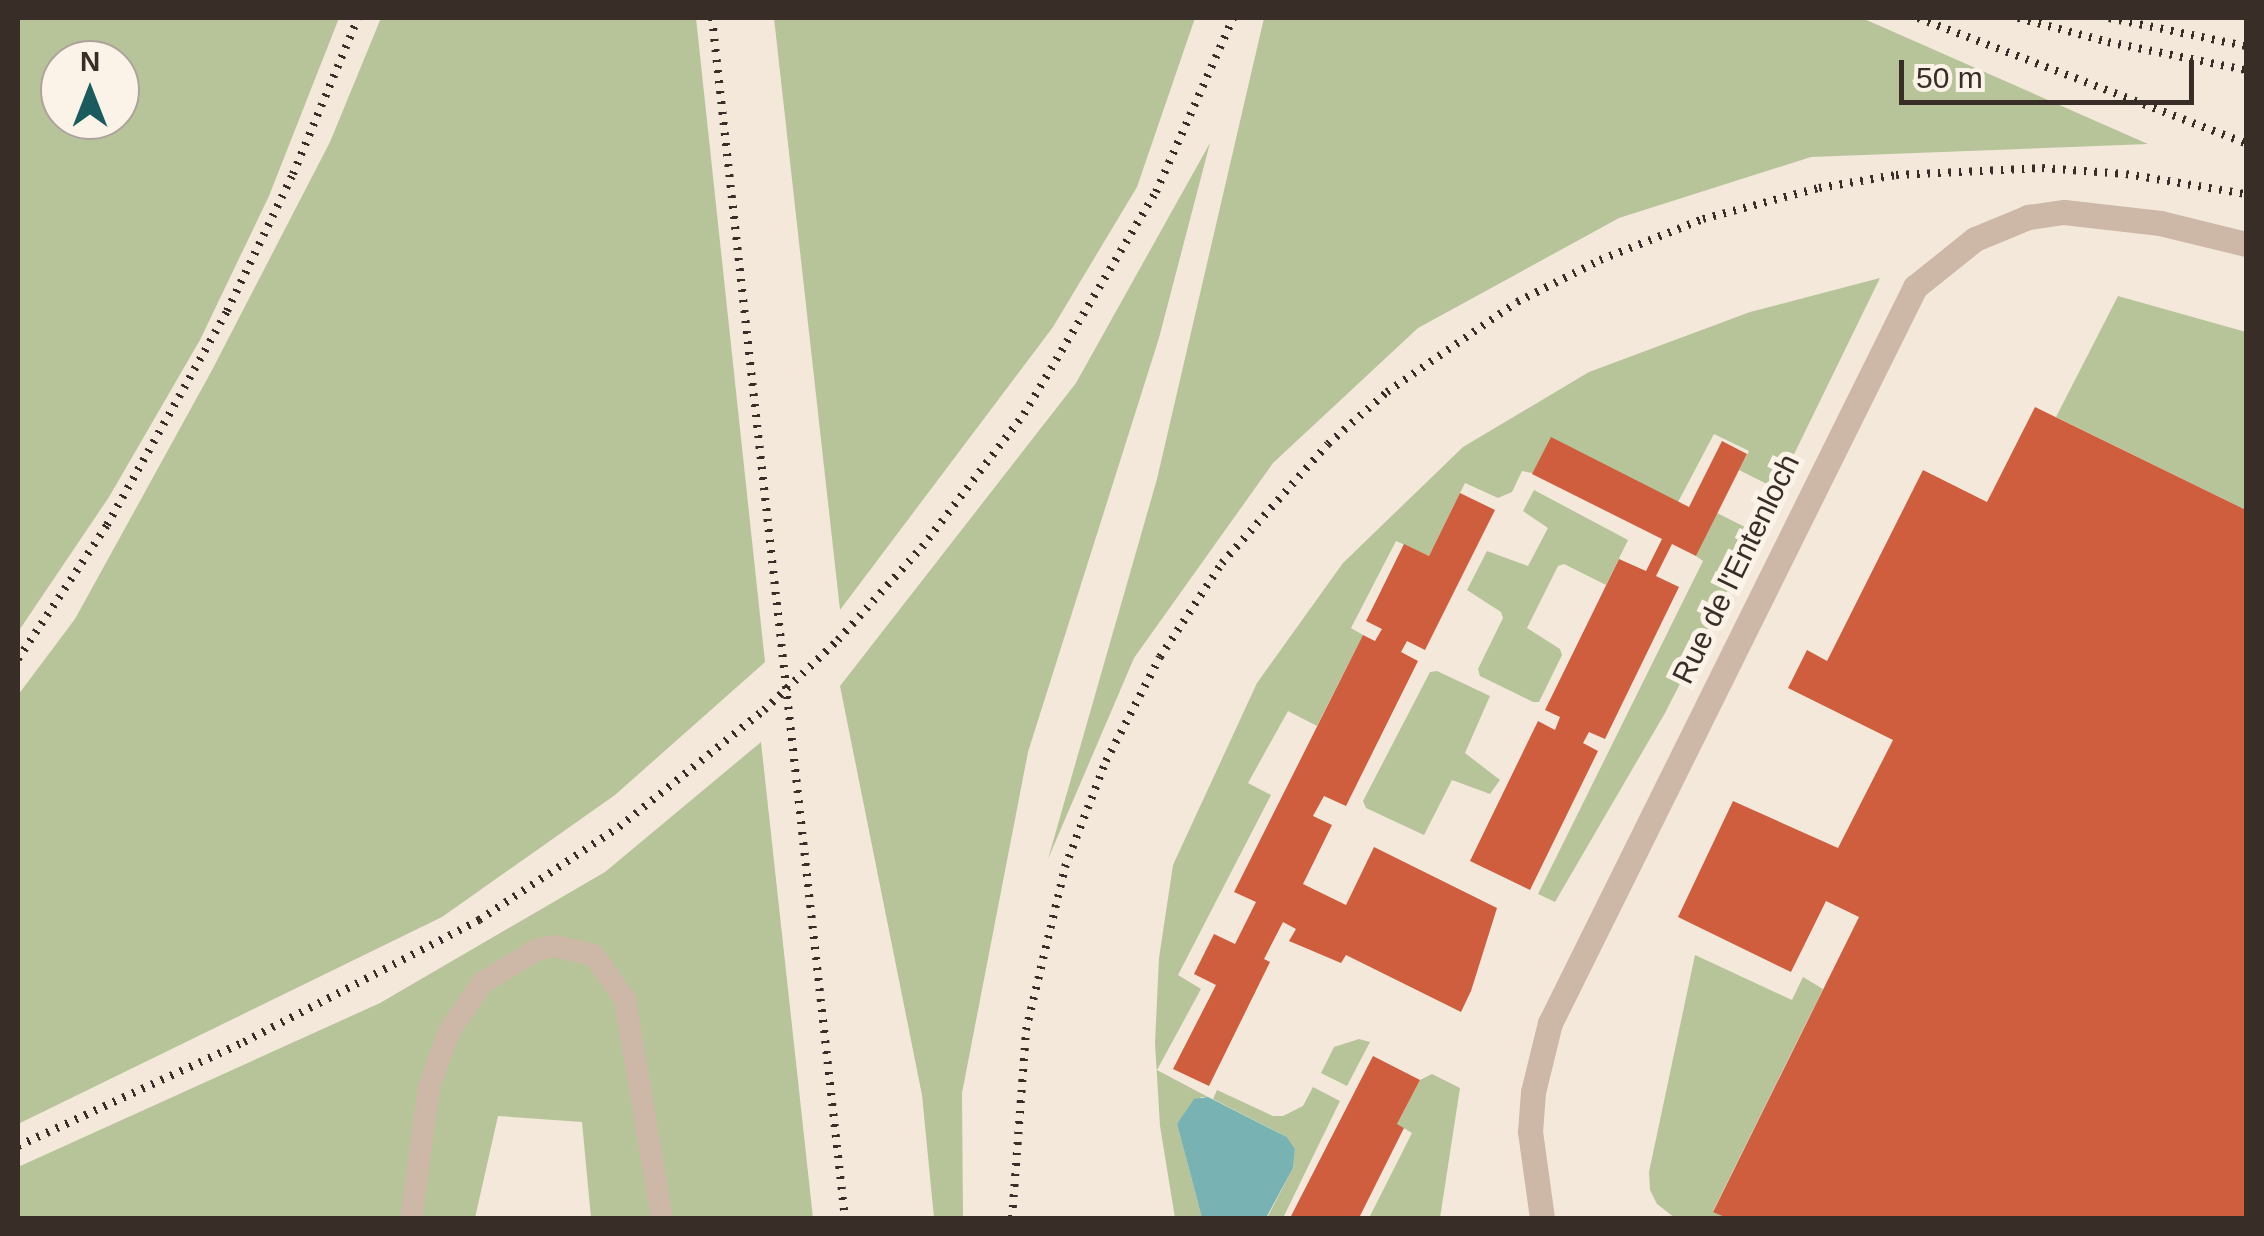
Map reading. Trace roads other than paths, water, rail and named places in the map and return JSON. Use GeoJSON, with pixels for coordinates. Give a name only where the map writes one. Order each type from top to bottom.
{"type":"FeatureCollection","features":[{"type":"Feature","properties":{"kind":"street","name":"Rue de l'Entenloch"},"geometry":{"type":"LineString","coordinates":[[1542,1218],[1530,1132],[1532,1092],[1550,1023],[1915,287],[1955,250],[1997,228],[2064,212],[2160,223],[2246,244]]}},
{"type":"Feature","properties":{"kind":"lane"},"geometry":{"type":"LineString","coordinates":[[411,1218],[429,1087],[449,1030],[482,984],[536,950],[555,946],[594,955],[625,1000],[662,1218]]}},
{"type":"Feature","properties":{"kind":"water"},"geometry":{"type":"Polygon","coordinates":[[[1208,1097],[1287,1137],[1295,1149],[1293,1168],[1266,1218],[1202,1218],[1177,1124],[1194,1099],[1208,1097]]]}},
{"type":"Feature","properties":{"kind":"railway"},"geometry":{"type":"LineString","coordinates":[[18,659],[107,525],[227,311],[293,174],[358,18]]}},
{"type":"Feature","properties":{"kind":"railway"},"geometry":{"type":"LineString","coordinates":[[712,18],[845,1218]]}},
{"type":"Feature","properties":{"kind":"railway"},"geometry":{"type":"LineString","coordinates":[[18,1146],[244,1042],[479,920],[619,827],[764,710],[838,640],[922,547],[1024,414],[1156,192],[1233,18]]}},
{"type":"Feature","properties":{"kind":"railway"},"geometry":{"type":"LineString","coordinates":[[1918,18],[2246,143]]}},
{"type":"Feature","properties":{"kind":"railway"},"geometry":{"type":"LineString","coordinates":[[2018,18],[2108,42],[2246,70]]}},
{"type":"Feature","properties":{"kind":"railway"},"geometry":{"type":"LineString","coordinates":[[2109,18],[2246,46]]}},
{"type":"Feature","properties":{"kind":"railway"},"geometry":{"type":"LineString","coordinates":[[1012,1218],[1026,1030],[1065,867],[1106,761],[1160,657],[1222,563],[1328,444],[1387,392],[1517,302],[1600,260],[1703,219],[1819,188],[1896,175],[2042,168],[2126,174],[2246,194]]}}]}
